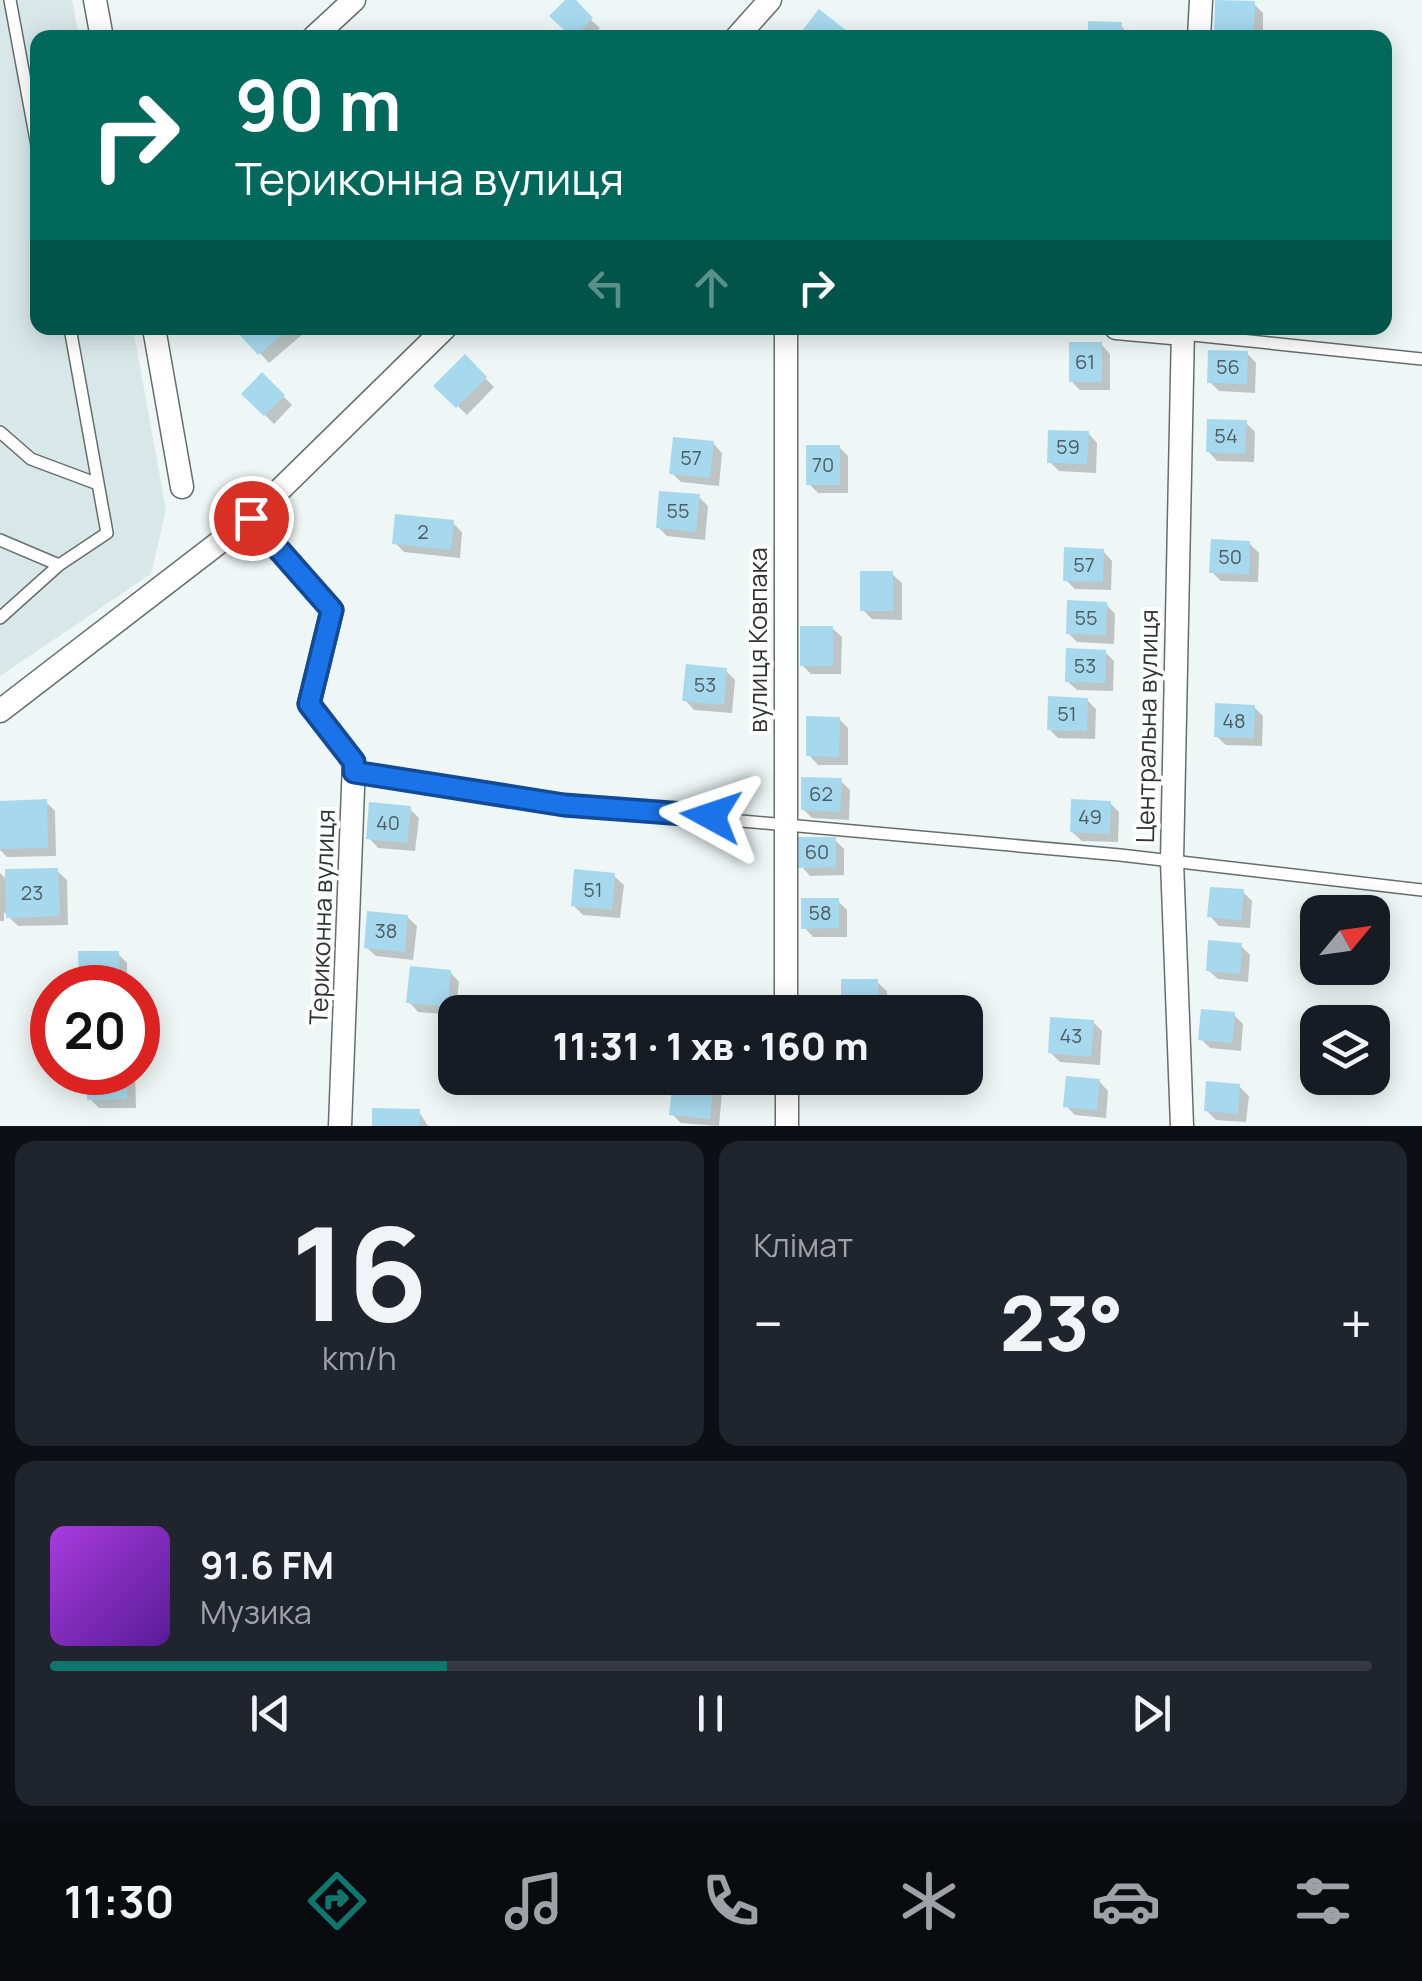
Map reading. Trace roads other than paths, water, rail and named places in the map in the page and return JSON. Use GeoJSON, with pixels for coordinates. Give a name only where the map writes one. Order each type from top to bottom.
{"type":"FeatureCollection","features":[{"type":"Feature","properties":{"kind":"street"},"geometry":{"type":"LineString","coordinates":[[96,0],[101,30]]}},
{"type":"Feature","properties":{"kind":"street"},"geometry":{"type":"LineString","coordinates":[[322,30],[354,0]]}},
{"type":"Feature","properties":{"kind":"street"},"geometry":{"type":"LineString","coordinates":[[743,30],[770,0]]}},
{"type":"Feature","properties":{"kind":"street"},"geometry":{"type":"LineString","coordinates":[[1199,30],[1201,0]]}},
{"type":"Feature","properties":{"kind":"street"},"geometry":{"type":"LineString","coordinates":[[155,335],[182,487]]}},
{"type":"Feature","properties":{"kind":"street"},"geometry":{"type":"LineString","coordinates":[[0,711],[251,518],[438,335]]}},
{"type":"Feature","properties":{"kind":"street","name":"вулиця Ковпака"},"geometry":{"type":"LineString","coordinates":[[786,335],[786,995]]}},
{"type":"Feature","properties":{"kind":"street","name":"Центральна вулиця"},"geometry":{"type":"LineString","coordinates":[[1182,1126],[1172,861],[1183,335]]}},
{"type":"Feature","properties":{"kind":"street"},"geometry":{"type":"LineString","coordinates":[[251,518],[332,610],[309,704],[354,762],[354,772]]}},
{"type":"Feature","properties":{"kind":"street","name":"Териконна вулиця"},"geometry":{"type":"LineString","coordinates":[[340,1126],[354,772]]}},
{"type":"Feature","properties":{"kind":"street"},"geometry":{"type":"LineString","coordinates":[[787,1095],[787,1126]]}},
{"type":"Feature","properties":{"kind":"lane"},"geometry":{"type":"LineString","coordinates":[[10,0],[30,107]]}},
{"type":"Feature","properties":{"kind":"lane"},"geometry":{"type":"LineString","coordinates":[[0,618],[59,565],[107,532],[71,335]]}},
{"type":"Feature","properties":{"kind":"lane"},"geometry":{"type":"LineString","coordinates":[[1216,335],[1422,360]]}},
{"type":"Feature","properties":{"kind":"lane"},"geometry":{"type":"LineString","coordinates":[[0,432],[31,458],[98,484]]}},
{"type":"Feature","properties":{"kind":"lane"},"geometry":{"type":"LineString","coordinates":[[0,540],[59,565]]}},
{"type":"Feature","properties":{"kind":"lane"},"geometry":{"type":"LineString","coordinates":[[354,772],[564,805],[784,822],[1422,890]]}}]}
